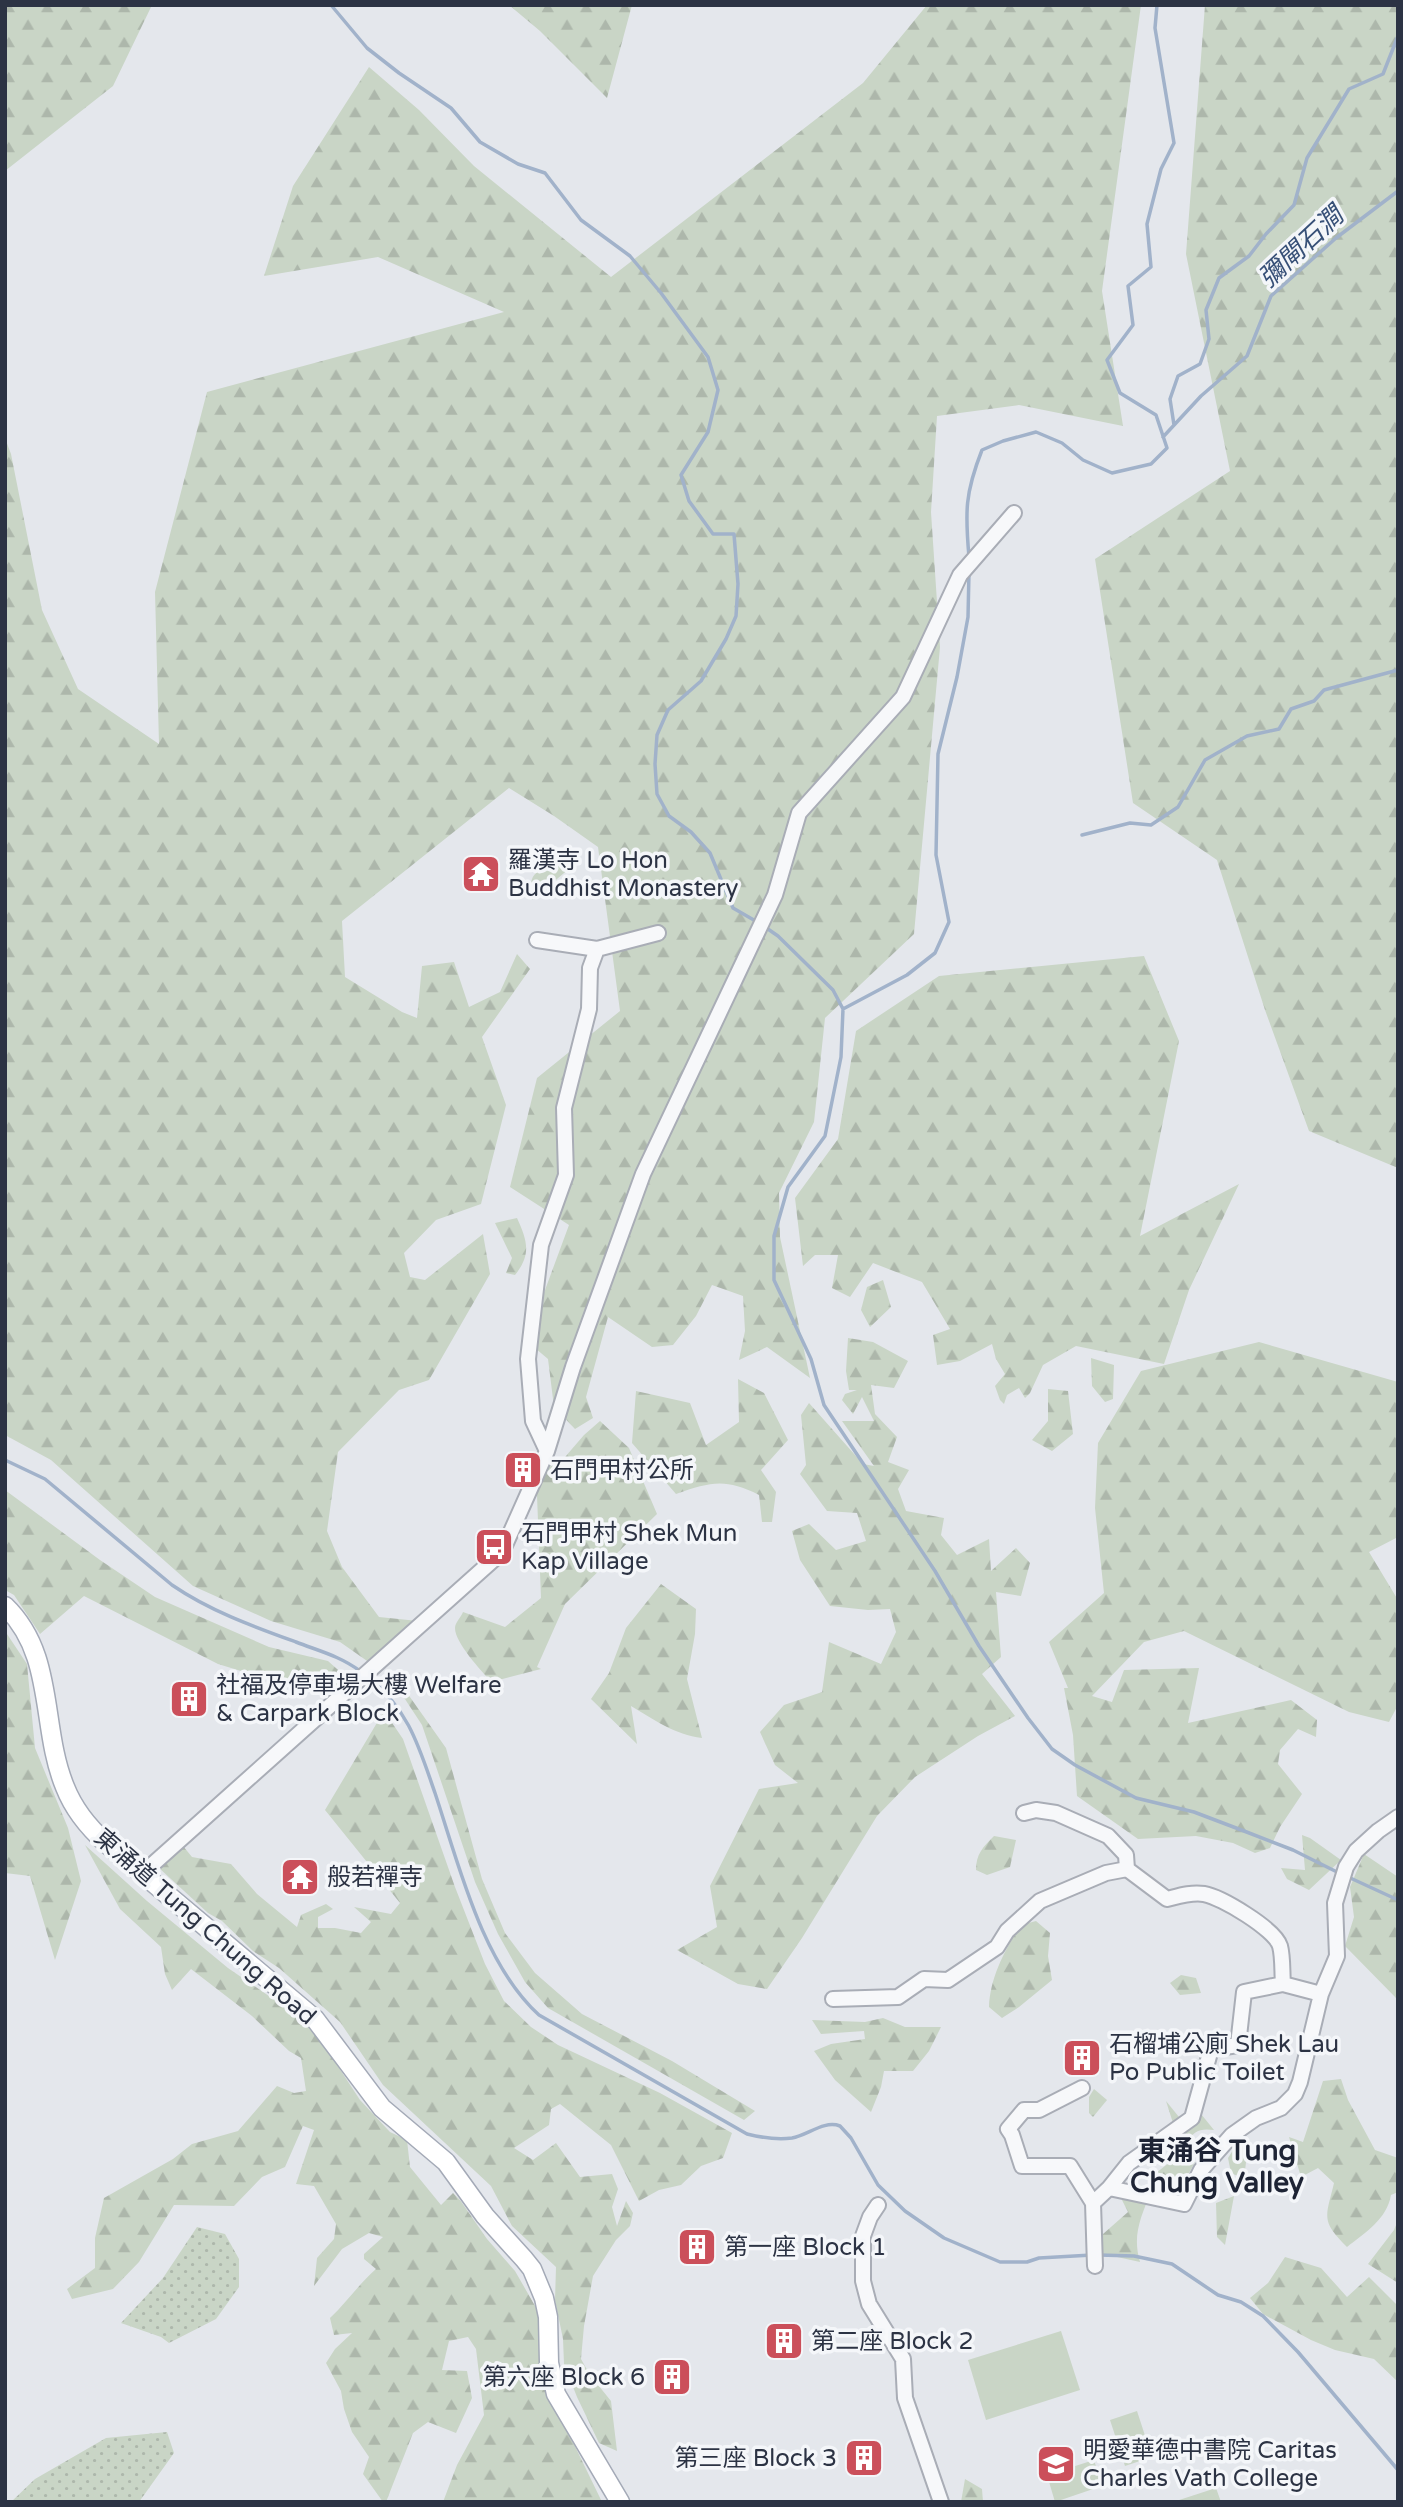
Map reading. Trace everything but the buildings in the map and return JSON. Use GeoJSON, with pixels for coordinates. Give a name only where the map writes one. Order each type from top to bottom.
{"type":"FeatureCollection","features":[{"type":"Feature","properties":{"kind":"main road","name":"東涌道 Tung Chung Road"},"geometry":{"type":"LineString","coordinates":[[5,1606],[24,1628],[38,1659],[60,1773],[70,1799],[86,1824],[314,2019],[375,2099],[390,2116],[446,2162],[485,2216],[524,2259],[538,2281],[544,2298],[548,2317],[549,2363],[556,2394],[621,2502]]}},
{"type":"Feature","properties":{"kind":"street"},"geometry":{"type":"LineString","coordinates":[[143,1873],[502,1552],[547,1451],[573,1367],[643,1174],[775,895],[799,813],[903,698],[960,575],[1014,513]]}},
{"type":"Feature","properties":{"kind":"street"},"geometry":{"type":"LineString","coordinates":[[537,940],[597,948],[658,933]]}},
{"type":"Feature","properties":{"kind":"street"},"geometry":{"type":"LineString","coordinates":[[547,1451],[533,1420],[527,1359],[541,1245],[566,1175],[564,1108],[589,1009],[590,968],[597,948]]}},
{"type":"Feature","properties":{"kind":"street"},"geometry":{"type":"LineString","coordinates":[[1024,1813],[1036,1810],[1058,1814],[1108,1836],[1126,1855],[1128,1869],[1167,1899],[1189,1894],[1207,1894],[1258,1921],[1272,1933],[1280,1945],[1283,1984]]}},
{"type":"Feature","properties":{"kind":"street"},"geometry":{"type":"LineString","coordinates":[[1109,2188],[1184,2204],[1201,2170],[1232,2135],[1256,2119],[1281,2108],[1295,2094],[1321,1994],[1338,1956],[1335,1903],[1346,1867],[1356,1851],[1378,1830],[1398,1817]]}},
{"type":"Feature","properties":{"kind":"street"},"geometry":{"type":"LineString","coordinates":[[833,1999],[898,1997],[924,1979],[948,1980],[997,1947],[1007,1931],[1040,1901],[1106,1873],[1128,1869]]}},
{"type":"Feature","properties":{"kind":"street"},"geometry":{"type":"LineString","coordinates":[[1093,2203],[1129,2163],[1192,2118],[1211,2049],[1238,2045],[1244,1993],[1283,1984],[1321,1994]]}},
{"type":"Feature","properties":{"kind":"street"},"geometry":{"type":"LineString","coordinates":[[1082,2088],[1039,2110],[1024,2110],[1008,2129],[1022,2166],[1070,2166],[1093,2203],[1094,2258]]}},
{"type":"Feature","properties":{"kind":"street"},"geometry":{"type":"LineString","coordinates":[[878,2205],[863,2236],[863,2281],[869,2304],[903,2359],[905,2398],[942,2502]]}},
{"type":"Feature","properties":{"kind":"green space"},"geometry":{"type":"Polygon","coordinates":[[[5,5],[152,5],[113,86],[5,171],[5,5]]]}},
{"type":"Feature","properties":{"kind":"green space"},"geometry":{"type":"Polygon","coordinates":[[[509,5],[632,5],[607,98],[540,31],[509,5]]]}},
{"type":"Feature","properties":{"kind":"green space"},"geometry":{"type":"Polygon","coordinates":[[[927,5],[1141,5],[1102,291],[1123,426],[1019,405],[937,416],[931,512],[940,647],[914,934],[825,1018],[814,1122],[779,1193],[780,1237],[810,1378],[767,1347],[739,1360],[745,1331],[743,1296],[712,1285],[696,1316],[673,1345],[652,1347],[608,1317],[586,1397],[593,1418],[575,1429],[554,1407],[548,1359],[535,1348],[538,1309],[569,1225],[510,1187],[537,1078],[620,1011],[598,847],[509,788],[342,921],[345,977],[402,1012],[417,1018],[422,966],[454,962],[469,1007],[500,992],[517,954],[530,969],[482,1037],[506,1105],[481,1204],[436,1220],[404,1253],[410,1277],[425,1280],[483,1234],[490,1274],[429,1380],[399,1390],[338,1452],[327,1531],[342,1567],[379,1617],[418,1621],[370,1663],[340,1642],[271,1621],[193,1586],[51,1460],[5,1435],[5,438],[11,454],[42,610],[78,689],[159,744],[155,592],[207,392],[504,312],[378,257],[264,276],[293,186],[369,67],[419,110],[474,166],[611,277],[863,83],[927,5]]]}},
{"type":"Feature","properties":{"kind":"green space"},"geometry":{"type":"Polygon","coordinates":[[[1205,5],[1398,5],[1398,1168],[1309,1131],[1265,1010],[1217,860],[1133,803],[1095,559],[1230,471],[1186,254],[1205,5]]]}},
{"type":"Feature","properties":{"kind":"green space"},"geometry":{"type":"Polygon","coordinates":[[[558,859],[570,868],[532,900],[532,878],[558,859]]]}},
{"type":"Feature","properties":{"kind":"green space"},"geometry":{"type":"Polygon","coordinates":[[[1144,956],[1179,1041],[1140,1236],[1239,1184],[1189,1290],[1164,1364],[1076,1346],[1043,1365],[1025,1398],[1019,1388],[1007,1395],[1004,1404],[995,1386],[1005,1374],[996,1359],[992,1344],[960,1361],[937,1365],[933,1335],[950,1329],[922,1282],[873,1263],[850,1297],[832,1288],[838,1255],[815,1255],[803,1266],[795,1198],[838,1139],[856,1031],[939,976],[1144,956]]]}},
{"type":"Feature","properties":{"kind":"green space"},"geometry":{"type":"Polygon","coordinates":[[[517,1218],[523,1233],[526,1254],[515,1275],[506,1273],[512,1258],[495,1223],[517,1218]]]}},
{"type":"Feature","properties":{"kind":"green space"},"geometry":{"type":"Polygon","coordinates":[[[883,1280],[891,1307],[870,1327],[861,1310],[867,1287],[883,1280]]]}},
{"type":"Feature","properties":{"kind":"green space"},"geometry":{"type":"Polygon","coordinates":[[[848,1338],[873,1342],[908,1361],[894,1388],[871,1385],[875,1414],[897,1437],[888,1462],[909,1470],[898,1489],[906,1511],[944,1518],[941,1535],[957,1555],[989,1539],[991,1571],[1016,1548],[1030,1563],[1021,1596],[996,1592],[1001,1657],[982,1674],[1015,1716],[978,1736],[915,1777],[877,1816],[802,1938],[767,1989],[738,1984],[677,1950],[717,1927],[710,1886],[759,1789],[798,1783],[775,1765],[760,1732],[784,1705],[822,1692],[829,1642],[881,1664],[896,1632],[890,1609],[830,1606],[800,1560],[792,1531],[809,1524],[836,1550],[866,1541],[857,1513],[827,1511],[800,1474],[806,1465],[801,1415],[809,1403],[863,1464],[874,1466],[842,1421],[874,1421],[862,1397],[853,1414],[842,1400],[845,1394],[857,1390],[849,1390],[846,1371],[848,1338]]]}},
{"type":"Feature","properties":{"kind":"green space"},"geometry":{"type":"Polygon","coordinates":[[[1259,1342],[1398,1382],[1398,1537],[1369,1552],[1398,1600],[1398,1705],[1389,1722],[1349,1712],[1184,1631],[1144,1642],[1092,1696],[1112,1702],[1124,1670],[1199,1668],[1188,1723],[1291,1700],[1317,1720],[1316,1737],[1298,1729],[1280,1750],[1278,1764],[1302,1794],[1280,1827],[1270,1848],[1255,1853],[1233,1843],[1196,1836],[1138,1839],[1077,1796],[1073,1735],[1064,1688],[1068,1688],[1049,1642],[1104,1593],[1095,1508],[1098,1443],[1141,1371],[1259,1342]]]}},
{"type":"Feature","properties":{"kind":"green space"},"geometry":{"type":"Polygon","coordinates":[[[1091,1358],[1114,1365],[1113,1399],[1105,1402],[1092,1386],[1091,1358]]]}},
{"type":"Feature","properties":{"kind":"green space"},"geometry":{"type":"Polygon","coordinates":[[[738,1379],[764,1393],[788,1440],[761,1470],[776,1492],[772,1522],[762,1522],[759,1495],[737,1486],[709,1485],[676,1494],[632,1443],[636,1391],[690,1403],[706,1445],[739,1422],[738,1379]]]}},
{"type":"Feature","properties":{"kind":"green space"},"geometry":{"type":"Polygon","coordinates":[[[1048,1389],[1068,1391],[1073,1434],[1052,1451],[1032,1440],[1048,1421],[1048,1389]]]}},
{"type":"Feature","properties":{"kind":"green space"},"geometry":{"type":"Polygon","coordinates":[[[600,1421],[629,1448],[657,1514],[565,1604],[537,1667],[541,1669],[491,1682],[459,1641],[456,1624],[463,1612],[505,1627],[541,1598],[536,1470],[559,1464],[600,1421]]]}},
{"type":"Feature","properties":{"kind":"green space"},"geometry":{"type":"Polygon","coordinates":[[[5,1490],[155,1597],[269,1647],[328,1661],[346,1677],[329,1695],[282,1679],[254,1675],[218,1664],[84,1596],[40,1634],[14,1595],[5,1590],[5,1490]]]}},
{"type":"Feature","properties":{"kind":"green space"},"geometry":{"type":"Polygon","coordinates":[[[661,1584],[696,1609],[695,1634],[687,1679],[702,1738],[673,1730],[631,1706],[637,1744],[591,1699],[609,1673],[626,1628],[661,1584]]]}},
{"type":"Feature","properties":{"kind":"green space"},"geometry":{"type":"Polygon","coordinates":[[[5,1631],[27,1664],[35,1748],[68,1828],[81,1881],[55,1960],[30,1876],[5,1873],[5,1631]]]}},
{"type":"Feature","properties":{"kind":"green space"},"geometry":{"type":"Polygon","coordinates":[[[405,1690],[446,1748],[482,1879],[505,1933],[535,1973],[582,2014],[672,2061],[755,2111],[744,2120],[548,2008],[525,1982],[498,1934],[475,1882],[422,1725],[401,1693],[405,1690]]]}},
{"type":"Feature","properties":{"kind":"green space"},"geometry":{"type":"Polygon","coordinates":[[[384,1711],[403,1739],[455,1887],[485,1964],[504,2001],[531,2027],[558,2045],[660,2093],[732,2133],[723,2158],[701,2166],[681,2185],[659,2190],[639,2201],[611,2145],[560,2104],[551,2109],[549,2125],[514,2148],[533,2160],[556,2143],[580,2177],[612,2174],[618,2189],[612,2207],[617,2226],[626,2201],[633,2213],[630,2226],[616,2240],[593,2276],[581,2359],[611,2401],[617,2451],[599,2443],[564,2364],[563,2339],[555,2300],[556,2267],[512,2226],[491,2186],[383,2085],[340,2022],[279,1968],[253,1951],[222,1921],[208,1913],[159,1868],[183,1846],[192,1857],[231,1864],[257,1894],[297,1927],[301,1915],[326,1904],[333,1909],[318,1917],[318,1928],[361,1933],[371,1922],[354,1907],[391,1914],[400,1903],[325,1810],[384,1711]]]}},
{"type":"Feature","properties":{"kind":"green space"},"geometry":{"type":"Polygon","coordinates":[[[1302,1835],[1341,1860],[1309,1890],[1287,1879],[1281,1868],[1305,1870],[1302,1835]]]}},
{"type":"Feature","properties":{"kind":"green space"},"geometry":{"type":"Polygon","coordinates":[[[994,1836],[1016,1840],[1010,1867],[987,1875],[976,1870],[976,1864],[981,1851],[994,1836]]]}},
{"type":"Feature","properties":{"kind":"green space"},"geometry":{"type":"Polygon","coordinates":[[[85,1845],[228,1968],[311,2025],[360,2100],[390,2132],[407,2140],[410,2167],[441,2205],[453,2193],[460,2200],[487,2239],[515,2271],[538,2311],[554,2403],[602,2502],[443,2502],[457,2465],[484,2415],[476,2349],[468,2337],[449,2341],[442,2370],[467,2371],[472,2398],[456,2433],[428,2422],[413,2433],[386,2502],[383,2502],[363,2474],[369,2457],[352,2432],[341,2391],[326,2363],[335,2349],[352,2333],[334,2335],[330,2318],[376,2269],[364,2259],[364,2254],[383,2237],[369,2233],[342,2249],[314,2286],[317,2258],[334,2239],[336,2224],[314,2186],[296,2184],[314,2130],[303,2126],[285,2167],[262,2177],[234,2206],[174,2205],[139,2262],[113,2289],[72,2299],[67,2289],[95,2268],[95,2238],[104,2198],[173,2159],[192,2144],[238,2131],[277,2086],[294,2093],[306,2091],[301,2058],[289,2051],[252,2016],[191,1969],[172,1990],[165,1974],[161,1947],[120,1909],[85,1845]]]}},
{"type":"Feature","properties":{"kind":"green space"},"geometry":{"type":"Polygon","coordinates":[[[1364,1854],[1398,1877],[1398,2000],[1345,1946],[1354,1917],[1350,1887],[1364,1854]]]}},
{"type":"Feature","properties":{"kind":"green space"},"geometry":{"type":"Polygon","coordinates":[[[1036,1921],[1050,1933],[1048,1956],[1052,1980],[1002,2018],[989,2007],[995,1975],[1021,1925],[1036,1921]]]}},
{"type":"Feature","properties":{"kind":"green space"},"geometry":{"type":"Polygon","coordinates":[[[1181,1975],[1196,1978],[1201,1993],[1180,1995],[1170,1983],[1181,1975]]]}},
{"type":"Feature","properties":{"kind":"green space"},"geometry":{"type":"Polygon","coordinates":[[[883,2018],[905,2027],[941,2027],[929,2051],[913,2071],[884,2071],[871,2112],[835,2080],[814,2051],[831,2044],[865,2039],[864,2031],[821,2034],[812,2020],[865,2022],[883,2018]]]}},
{"type":"Feature","properties":{"kind":"green space"},"geometry":{"type":"Polygon","coordinates":[[[1341,2079],[1348,2100],[1375,2150],[1398,2158],[1398,2192],[1391,2195],[1389,2204],[1374,2225],[1347,2247],[1332,2230],[1327,2218],[1334,2183],[1318,2168],[1301,2177],[1289,2137],[1303,2142],[1323,2081],[1341,2079]]]}},
{"type":"Feature","properties":{"kind":"green space"},"geometry":{"type":"Polygon","coordinates":[[[1094,2089],[1107,2100],[1093,2117],[1089,2113],[1089,2097],[1094,2089]]]}},
{"type":"Feature","properties":{"kind":"green space"},"geometry":{"type":"Polygon","coordinates":[[[1166,2101],[1179,2117],[1201,2114],[1214,2130],[1201,2130],[1191,2136],[1186,2144],[1195,2162],[1189,2173],[1171,2183],[1151,2177],[1175,2158],[1168,2147],[1173,2123],[1166,2101]]]}},
{"type":"Feature","properties":{"kind":"green space"},"geometry":{"type":"Polygon","coordinates":[[[1240,2139],[1247,2154],[1244,2179],[1231,2173],[1228,2158],[1240,2139]]]}},
{"type":"Feature","properties":{"kind":"green space"},"geometry":{"type":"Polygon","coordinates":[[[1151,2192],[1137,2235],[1140,2262],[1099,2253],[1103,2234],[1128,2212],[1122,2200],[1151,2192]]]}},
{"type":"Feature","properties":{"kind":"green space"},"geometry":{"type":"Polygon","coordinates":[[[1234,2196],[1225,2245],[1217,2237],[1216,2203],[1234,2196]]]}},
{"type":"Feature","properties":{"kind":"green space"},"geometry":{"type":"Polygon","coordinates":[[[1398,2220],[1398,2283],[1368,2264],[1394,2230],[1398,2220]]]}},
{"type":"Feature","properties":{"kind":"green space"},"geometry":{"type":"Polygon","coordinates":[[[197,2227],[225,2234],[239,2259],[239,2287],[216,2319],[169,2343],[161,2337],[121,2323],[163,2278],[197,2227]]]}},
{"type":"Feature","properties":{"kind":"green space"},"geometry":{"type":"Polygon","coordinates":[[[1285,2257],[1321,2268],[1347,2297],[1369,2277],[1398,2306],[1398,2382],[1374,2359],[1335,2350],[1263,2314],[1250,2298],[1268,2283],[1285,2257]]]}},
{"type":"Feature","properties":{"kind":"green space"},"geometry":{"type":"Polygon","coordinates":[[[1061,2331],[1080,2390],[986,2420],[968,2360],[1061,2331]]]}},
{"type":"Feature","properties":{"kind":"green space"},"geometry":{"type":"Polygon","coordinates":[[[1137,2411],[1152,2457],[1125,2466],[1110,2420],[1137,2411]]]}},
{"type":"Feature","properties":{"kind":"green space"},"geometry":{"type":"Polygon","coordinates":[[[167,2432],[174,2453],[139,2502],[11,2502],[35,2479],[106,2438],[167,2432]]]}},
{"type":"Feature","properties":{"kind":"green space"},"geometry":{"type":"Polygon","coordinates":[[[1094,2460],[1102,2486],[1055,2502],[1047,2475],[1094,2460]]]}},
{"type":"Feature","properties":{"kind":"green space"},"geometry":{"type":"Polygon","coordinates":[[[965,2479],[982,2489],[983,2502],[961,2502],[965,2479]]]}},
{"type":"Feature","properties":{"kind":"green space"},"geometry":{"type":"Polygon","coordinates":[[[1216,2488],[1221,2502],[1173,2502],[1216,2488]]]}},
{"type":"Feature","properties":{"kind":"waterway"},"geometry":{"type":"LineString","coordinates":[[331,5],[367,48],[451,108],[480,142],[518,164],[545,173],[581,220],[630,256],[708,357],[718,390],[708,432],[681,475],[689,501],[713,534],[734,534],[738,584],[736,616],[701,681],[668,710],[657,735],[657,794],[669,816],[691,832],[710,853],[733,908],[759,923]]}},
{"type":"Feature","properties":{"kind":"waterway"},"geometry":{"type":"LineString","coordinates":[[969,557],[968,503],[972,479],[982,450],[1036,432],[1062,443],[1083,460],[1112,473],[1151,464],[1167,448],[1156,415],[1120,393],[1107,360],[1133,325],[1128,286],[1151,267],[1147,224],[1161,169],[1174,143],[1155,28],[1157,5]]}},
{"type":"Feature","properties":{"kind":"waterway"},"geometry":{"type":"LineString","coordinates":[[1174,425],[1170,399],[1178,376],[1200,364],[1209,339],[1206,310],[1219,278],[1249,256],[1294,205],[1307,158],[1349,89],[1383,74],[1398,36]]}},
{"type":"Feature","properties":{"kind":"waterway","name":"彌閘石澗"},"geometry":{"type":"LineString","coordinates":[[1163,437],[1201,396],[1247,356],[1271,296],[1336,238],[1398,191]]}},
{"type":"Feature","properties":{"kind":"waterway"},"geometry":{"type":"LineString","coordinates":[[843,1009],[907,975],[935,953],[949,922],[936,855],[938,754],[968,617],[969,572]]}},
{"type":"Feature","properties":{"kind":"waterway"},"geometry":{"type":"LineString","coordinates":[[1082,835],[1130,823],[1151,825],[1178,807],[1205,760],[1247,736],[1279,729],[1291,709],[1314,701],[1324,690],[1398,670]]}},
{"type":"Feature","properties":{"kind":"waterway"},"geometry":{"type":"LineString","coordinates":[[765,927],[778,936],[833,990],[843,1009],[841,1057],[825,1136],[788,1187],[774,1236],[774,1280],[811,1359],[824,1405],[935,1571],[979,1646],[1052,1749],[1075,1765],[1136,1798],[1194,1812],[1293,1850],[1339,1873]]}},
{"type":"Feature","properties":{"kind":"waterway"},"geometry":{"type":"LineString","coordinates":[[5,1460],[45,1479],[172,1585],[201,1603],[337,1658],[360,1671]]}},
{"type":"Feature","properties":{"kind":"waterway"},"geometry":{"type":"LineString","coordinates":[[369,1678],[394,1703],[411,1730],[463,1881],[487,1941],[519,1993],[539,2015],[747,2134],[786,2139],[828,2125],[840,2126],[851,2138],[878,2185],[905,2211],[944,2238],[1000,2262],[1092,2255]]}},
{"type":"Feature","properties":{"kind":"waterway"},"geometry":{"type":"LineString","coordinates":[[1346,1876],[1398,1900]]}},
{"type":"Feature","properties":{"kind":"waterway"},"geometry":{"type":"LineString","coordinates":[[1099,2255],[1134,2256],[1172,2264],[1218,2295],[1241,2302],[1263,2316],[1298,2352],[1398,2470]]}},
{"type":"Feature","properties":{"kind":"place","name":"羅漢寺 Lo Hon Buddhist Monastery"},"geometry":{"type":"Point","coordinates":[481,874]}},
{"type":"Feature","properties":{"kind":"place","name":"石門甲村公所"},"geometry":{"type":"Point","coordinates":[523,1470]}},
{"type":"Feature","properties":{"kind":"place","name":"石門甲村 Shek Mun Kap Village"},"geometry":{"type":"Point","coordinates":[494,1547]}},
{"type":"Feature","properties":{"kind":"place","name":"社福及停車場大樓 Welfare & Carpark Block"},"geometry":{"type":"Point","coordinates":[189,1699]}},
{"type":"Feature","properties":{"kind":"place","name":"般若禪寺"},"geometry":{"type":"Point","coordinates":[300,1877]}},
{"type":"Feature","properties":{"kind":"place","name":"石榴埔公廁 Shek Lau Po Public Toilet"},"geometry":{"type":"Point","coordinates":[1082,2058]}},
{"type":"Feature","properties":{"kind":"place","name":"第一座 Block 1"},"geometry":{"type":"Point","coordinates":[697,2247]}},
{"type":"Feature","properties":{"kind":"place","name":"第二座 Block 2"},"geometry":{"type":"Point","coordinates":[784,2341]}},
{"type":"Feature","properties":{"kind":"place","name":"第六座 Block 6"},"geometry":{"type":"Point","coordinates":[672,2377]}},
{"type":"Feature","properties":{"kind":"place","name":"第三座 Block 3"},"geometry":{"type":"Point","coordinates":[864,2458]}},
{"type":"Feature","properties":{"kind":"place","name":"明愛華德中書院 Caritas Charles Vath College"},"geometry":{"type":"Point","coordinates":[1056,2464]}},
{"type":"Feature","properties":{"kind":"district","name":"東涌谷 Tung Chung Valley"},"geometry":{"type":"Point","coordinates":[1217,2167]}}]}
